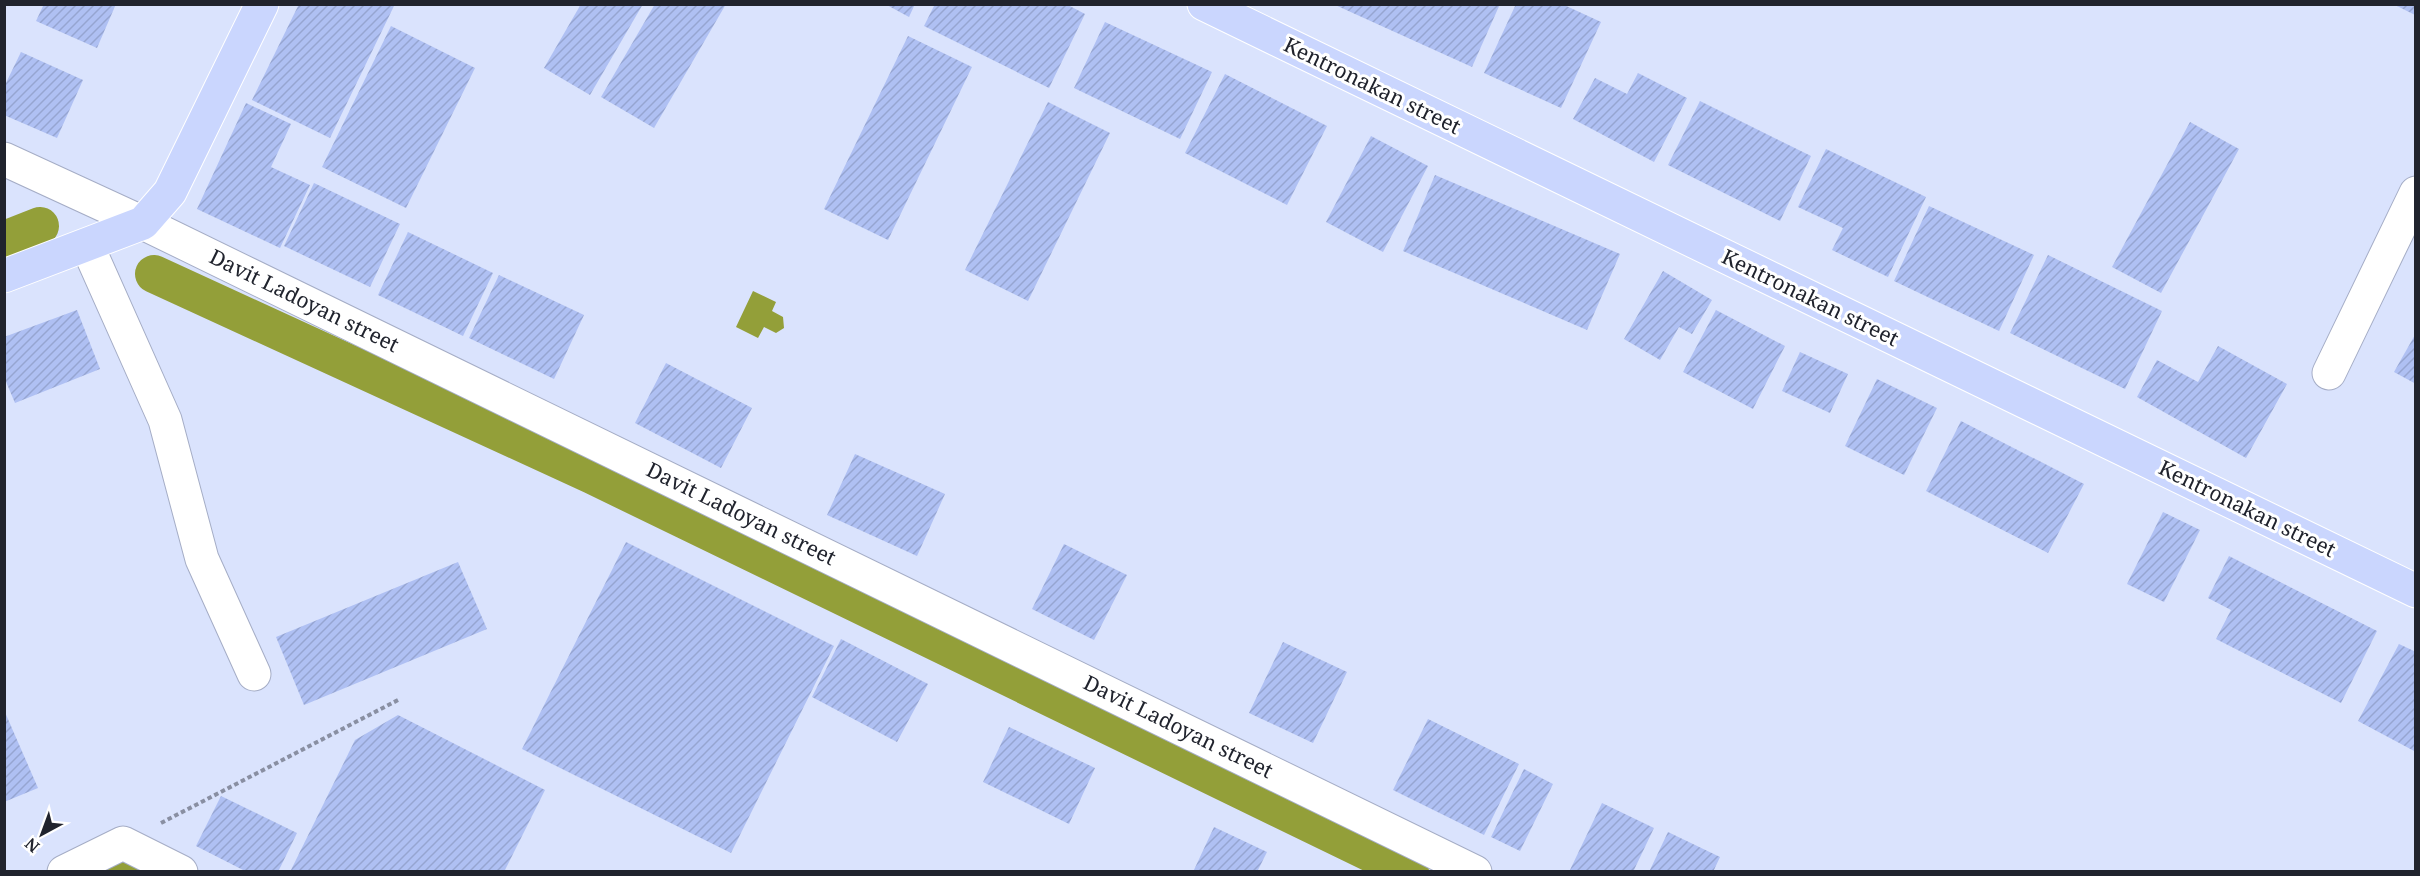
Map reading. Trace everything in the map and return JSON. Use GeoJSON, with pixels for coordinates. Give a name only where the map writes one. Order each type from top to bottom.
{"type":"FeatureCollection","features":[{"type":"Feature","properties":{"kind":"main road"},"geometry":{"type":"LineString","coordinates":[[4,276],[143,223],[170,192],[262,4]]}},
{"type":"Feature","properties":{"kind":"main road","name":"Kentronakan street"},"geometry":{"type":"LineString","coordinates":[[1204,4],[2415,591]]}},
{"type":"Feature","properties":{"kind":"street","name":"Davit Ladoyan street"},"geometry":{"type":"LineString","coordinates":[[4,159],[143,223],[1475,872]]}},
{"type":"Feature","properties":{"kind":"street"},"geometry":{"type":"LineString","coordinates":[[2329,373],[2415,193]]}},
{"type":"Feature","properties":{"kind":"street"},"geometry":{"type":"LineString","coordinates":[[87,245],[165,420],[202,559],[254,674]]}},
{"type":"Feature","properties":{"kind":"street"},"geometry":{"type":"LineString","coordinates":[[64,872],[123,843],[181,872]]}},
{"type":"Feature","properties":{"kind":"path"},"geometry":{"type":"LineString","coordinates":[[123,843],[400,699]]}},
{"type":"Feature","properties":{"kind":"shaded area"},"geometry":{"type":"Polygon","coordinates":[[[753,291],[776,302],[772,311],[783,317],[784,328],[776,333],[764,327],[758,338],[736,327],[753,291]]]}},
{"type":"Feature","properties":{"kind":"building"},"geometry":{"type":"Polygon","coordinates":[[[44,4],[116,4],[97,48],[36,21],[44,4]]]}},
{"type":"Feature","properties":{"kind":"building"},"geometry":{"type":"Polygon","coordinates":[[[299,4],[394,6],[330,138],[252,100],[299,4]]]}},
{"type":"Feature","properties":{"kind":"building"},"geometry":{"type":"Polygon","coordinates":[[[581,4],[643,4],[590,95],[544,68],[581,4]]]}},
{"type":"Feature","properties":{"kind":"building"},"geometry":{"type":"Polygon","coordinates":[[[655,4],[726,4],[654,128],[601,97],[655,4]]]}},
{"type":"Feature","properties":{"kind":"building"},"geometry":{"type":"Polygon","coordinates":[[[885,4],[915,4],[909,17],[885,4]]]}},
{"type":"Feature","properties":{"kind":"building"},"geometry":{"type":"Polygon","coordinates":[[[935,4],[1066,4],[1085,14],[1049,88],[924,26],[935,4]]]}},
{"type":"Feature","properties":{"kind":"building"},"geometry":{"type":"Polygon","coordinates":[[[1333,4],[1500,4],[1472,67],[1333,4]]]}},
{"type":"Feature","properties":{"kind":"building"},"geometry":{"type":"Polygon","coordinates":[[[1516,4],[1562,4],[1601,22],[1561,108],[1484,73],[1516,4]]]}},
{"type":"Feature","properties":{"kind":"building"},"geometry":{"type":"Polygon","coordinates":[[[2393,4],[2416,4],[2416,14],[2415,15],[2393,4]]]}},
{"type":"Feature","properties":{"kind":"building"},"geometry":{"type":"Polygon","coordinates":[[[1105,22],[1212,72],[1180,139],[1074,88],[1105,22]]]}},
{"type":"Feature","properties":{"kind":"building"},"geometry":{"type":"Polygon","coordinates":[[[391,26],[475,68],[406,208],[322,167],[391,26]]]}},
{"type":"Feature","properties":{"kind":"building"},"geometry":{"type":"Polygon","coordinates":[[[908,36],[972,67],[888,240],[824,209],[908,36]]]}},
{"type":"Feature","properties":{"kind":"building"},"geometry":{"type":"Polygon","coordinates":[[[21,52],[83,80],[57,138],[4,115],[4,87],[21,52]]]}},
{"type":"Feature","properties":{"kind":"building"},"geometry":{"type":"Polygon","coordinates":[[[1638,73],[1687,98],[1654,162],[1573,119],[1595,78],[1627,94],[1638,73]]]}},
{"type":"Feature","properties":{"kind":"building"},"geometry":{"type":"Polygon","coordinates":[[[1225,74],[1327,126],[1287,205],[1185,153],[1225,74]]]}},
{"type":"Feature","properties":{"kind":"building"},"geometry":{"type":"Polygon","coordinates":[[[1700,101],[1811,156],[1780,221],[1668,165],[1700,101]]]}},
{"type":"Feature","properties":{"kind":"building"},"geometry":{"type":"Polygon","coordinates":[[[1048,102],[1110,133],[1028,301],[965,270],[1048,102]]]}},
{"type":"Feature","properties":{"kind":"building"},"geometry":{"type":"Polygon","coordinates":[[[246,103],[291,124],[271,167],[310,185],[280,248],[197,209],[246,103]]]}},
{"type":"Feature","properties":{"kind":"building"},"geometry":{"type":"Polygon","coordinates":[[[2190,122],[2239,149],[2161,293],[2112,267],[2190,122]]]}},
{"type":"Feature","properties":{"kind":"building"},"geometry":{"type":"Polygon","coordinates":[[[1371,136],[1428,166],[1383,252],[1326,222],[1371,136]]]}},
{"type":"Feature","properties":{"kind":"building"},"geometry":{"type":"Polygon","coordinates":[[[1826,149],[1926,197],[1888,277],[1832,250],[1843,228],[1798,207],[1826,149]]]}},
{"type":"Feature","properties":{"kind":"building"},"geometry":{"type":"Polygon","coordinates":[[[1435,175],[1620,254],[1587,330],[1403,251],[1435,175]]]}},
{"type":"Feature","properties":{"kind":"building"},"geometry":{"type":"Polygon","coordinates":[[[314,183],[400,224],[370,287],[284,246],[314,183]]]}},
{"type":"Feature","properties":{"kind":"building"},"geometry":{"type":"Polygon","coordinates":[[[1929,206],[2034,255],[1999,331],[1894,281],[1929,206]]]}},
{"type":"Feature","properties":{"kind":"building"},"geometry":{"type":"Polygon","coordinates":[[[408,232],[493,273],[463,336],[378,295],[408,232]]]}},
{"type":"Feature","properties":{"kind":"building"},"geometry":{"type":"Polygon","coordinates":[[[2048,255],[2162,311],[2125,389],[2010,333],[2048,255]]]}},
{"type":"Feature","properties":{"kind":"building"},"geometry":{"type":"Polygon","coordinates":[[[1663,271],[1712,300],[1692,334],[1679,327],[1660,360],[1624,339],[1663,271]]]}},
{"type":"Feature","properties":{"kind":"building"},"geometry":{"type":"Polygon","coordinates":[[[499,275],[584,315],[554,379],[469,338],[499,275]]]}},
{"type":"Feature","properties":{"kind":"building"},"geometry":{"type":"Polygon","coordinates":[[[77,310],[100,369],[15,403],[4,377],[4,337],[77,310]]]}},
{"type":"Feature","properties":{"kind":"building"},"geometry":{"type":"Polygon","coordinates":[[[1716,310],[1785,346],[1753,409],[1683,372],[1716,310]]]}},
{"type":"Feature","properties":{"kind":"building"},"geometry":{"type":"Polygon","coordinates":[[[2416,333],[2416,384],[2394,372],[2416,333]]]}},
{"type":"Feature","properties":{"kind":"building"},"geometry":{"type":"Polygon","coordinates":[[[2218,346],[2287,384],[2246,458],[2137,397],[2157,360],[2198,382],[2218,346]]]}},
{"type":"Feature","properties":{"kind":"building"},"geometry":{"type":"Polygon","coordinates":[[[1800,352],[1848,374],[1830,413],[1782,391],[1800,352]]]}},
{"type":"Feature","properties":{"kind":"building"},"geometry":{"type":"Polygon","coordinates":[[[666,363],[752,408],[721,468],[635,423],[666,363]]]}},
{"type":"Feature","properties":{"kind":"building"},"geometry":{"type":"Polygon","coordinates":[[[1877,379],[1937,408],[1904,475],[1845,446],[1877,379]]]}},
{"type":"Feature","properties":{"kind":"building"},"geometry":{"type":"Polygon","coordinates":[[[1961,421],[2084,484],[2048,553],[1926,491],[1961,421]]]}},
{"type":"Feature","properties":{"kind":"building"},"geometry":{"type":"Polygon","coordinates":[[[855,454],[945,494],[917,556],[827,515],[855,454]]]}},
{"type":"Feature","properties":{"kind":"building"},"geometry":{"type":"Polygon","coordinates":[[[2163,512],[2200,530],[2164,602],[2127,584],[2163,512]]]}},
{"type":"Feature","properties":{"kind":"building"},"geometry":{"type":"Polygon","coordinates":[[[626,542],[834,646],[731,853],[522,749],[626,542]]]}},
{"type":"Feature","properties":{"kind":"building"},"geometry":{"type":"Polygon","coordinates":[[[1064,544],[1127,575],[1094,640],[1032,609],[1064,544]]]}},
{"type":"Feature","properties":{"kind":"building"},"geometry":{"type":"Polygon","coordinates":[[[2229,556],[2377,631],[2341,703],[2216,639],[2231,610],[2208,598],[2229,556]]]}},
{"type":"Feature","properties":{"kind":"building"},"geometry":{"type":"Polygon","coordinates":[[[458,562],[487,629],[304,705],[276,637],[458,562]]]}},
{"type":"Feature","properties":{"kind":"building"},"geometry":{"type":"Polygon","coordinates":[[[841,639],[928,684],[897,742],[812,697],[841,639]]]}},
{"type":"Feature","properties":{"kind":"building"},"geometry":{"type":"Polygon","coordinates":[[[1283,642],[1347,672],[1313,743],[1249,713],[1283,642]]]}},
{"type":"Feature","properties":{"kind":"building"},"geometry":{"type":"Polygon","coordinates":[[[2399,644],[2416,652],[2416,752],[2358,721],[2399,644]]]}},
{"type":"Feature","properties":{"kind":"building"},"geometry":{"type":"Polygon","coordinates":[[[4,710],[38,788],[4,802],[4,710]]]}},
{"type":"Feature","properties":{"kind":"building"},"geometry":{"type":"Polygon","coordinates":[[[398,715],[545,790],[504,872],[290,872],[355,740],[398,715]]]}},
{"type":"Feature","properties":{"kind":"building"},"geometry":{"type":"Polygon","coordinates":[[[1428,719],[1519,764],[1484,835],[1393,790],[1428,719]]]}},
{"type":"Feature","properties":{"kind":"building"},"geometry":{"type":"Polygon","coordinates":[[[1009,727],[1095,768],[1069,824],[983,782],[1009,727]]]}},
{"type":"Feature","properties":{"kind":"building"},"geometry":{"type":"Polygon","coordinates":[[[1524,769],[1553,784],[1520,851],[1491,837],[1524,769]]]}},
{"type":"Feature","properties":{"kind":"building"},"geometry":{"type":"Polygon","coordinates":[[[221,796],[297,833],[278,872],[247,872],[196,846],[221,796]]]}},
{"type":"Feature","properties":{"kind":"building"},"geometry":{"type":"Polygon","coordinates":[[[1602,803],[1654,828],[1633,872],[1569,872],[1602,803]]]}},
{"type":"Feature","properties":{"kind":"building"},"geometry":{"type":"Polygon","coordinates":[[[1214,827],[1267,852],[1257,872],[1193,872],[1214,827]]]}},
{"type":"Feature","properties":{"kind":"building"},"geometry":{"type":"Polygon","coordinates":[[[1668,832],[1720,857],[1713,872],[1649,872],[1668,832]]]}},
{"type":"Feature","properties":{"kind":"waterway"},"geometry":{"type":"LineString","coordinates":[[4,240],[40,226]]}},
{"type":"Feature","properties":{"kind":"waterway"},"geometry":{"type":"LineString","coordinates":[[154,274],[592,475],[1410,872]]}},
{"type":"Feature","properties":{"kind":"waterway"},"geometry":{"type":"LineString","coordinates":[[118,872],[126,868]]}}]}
